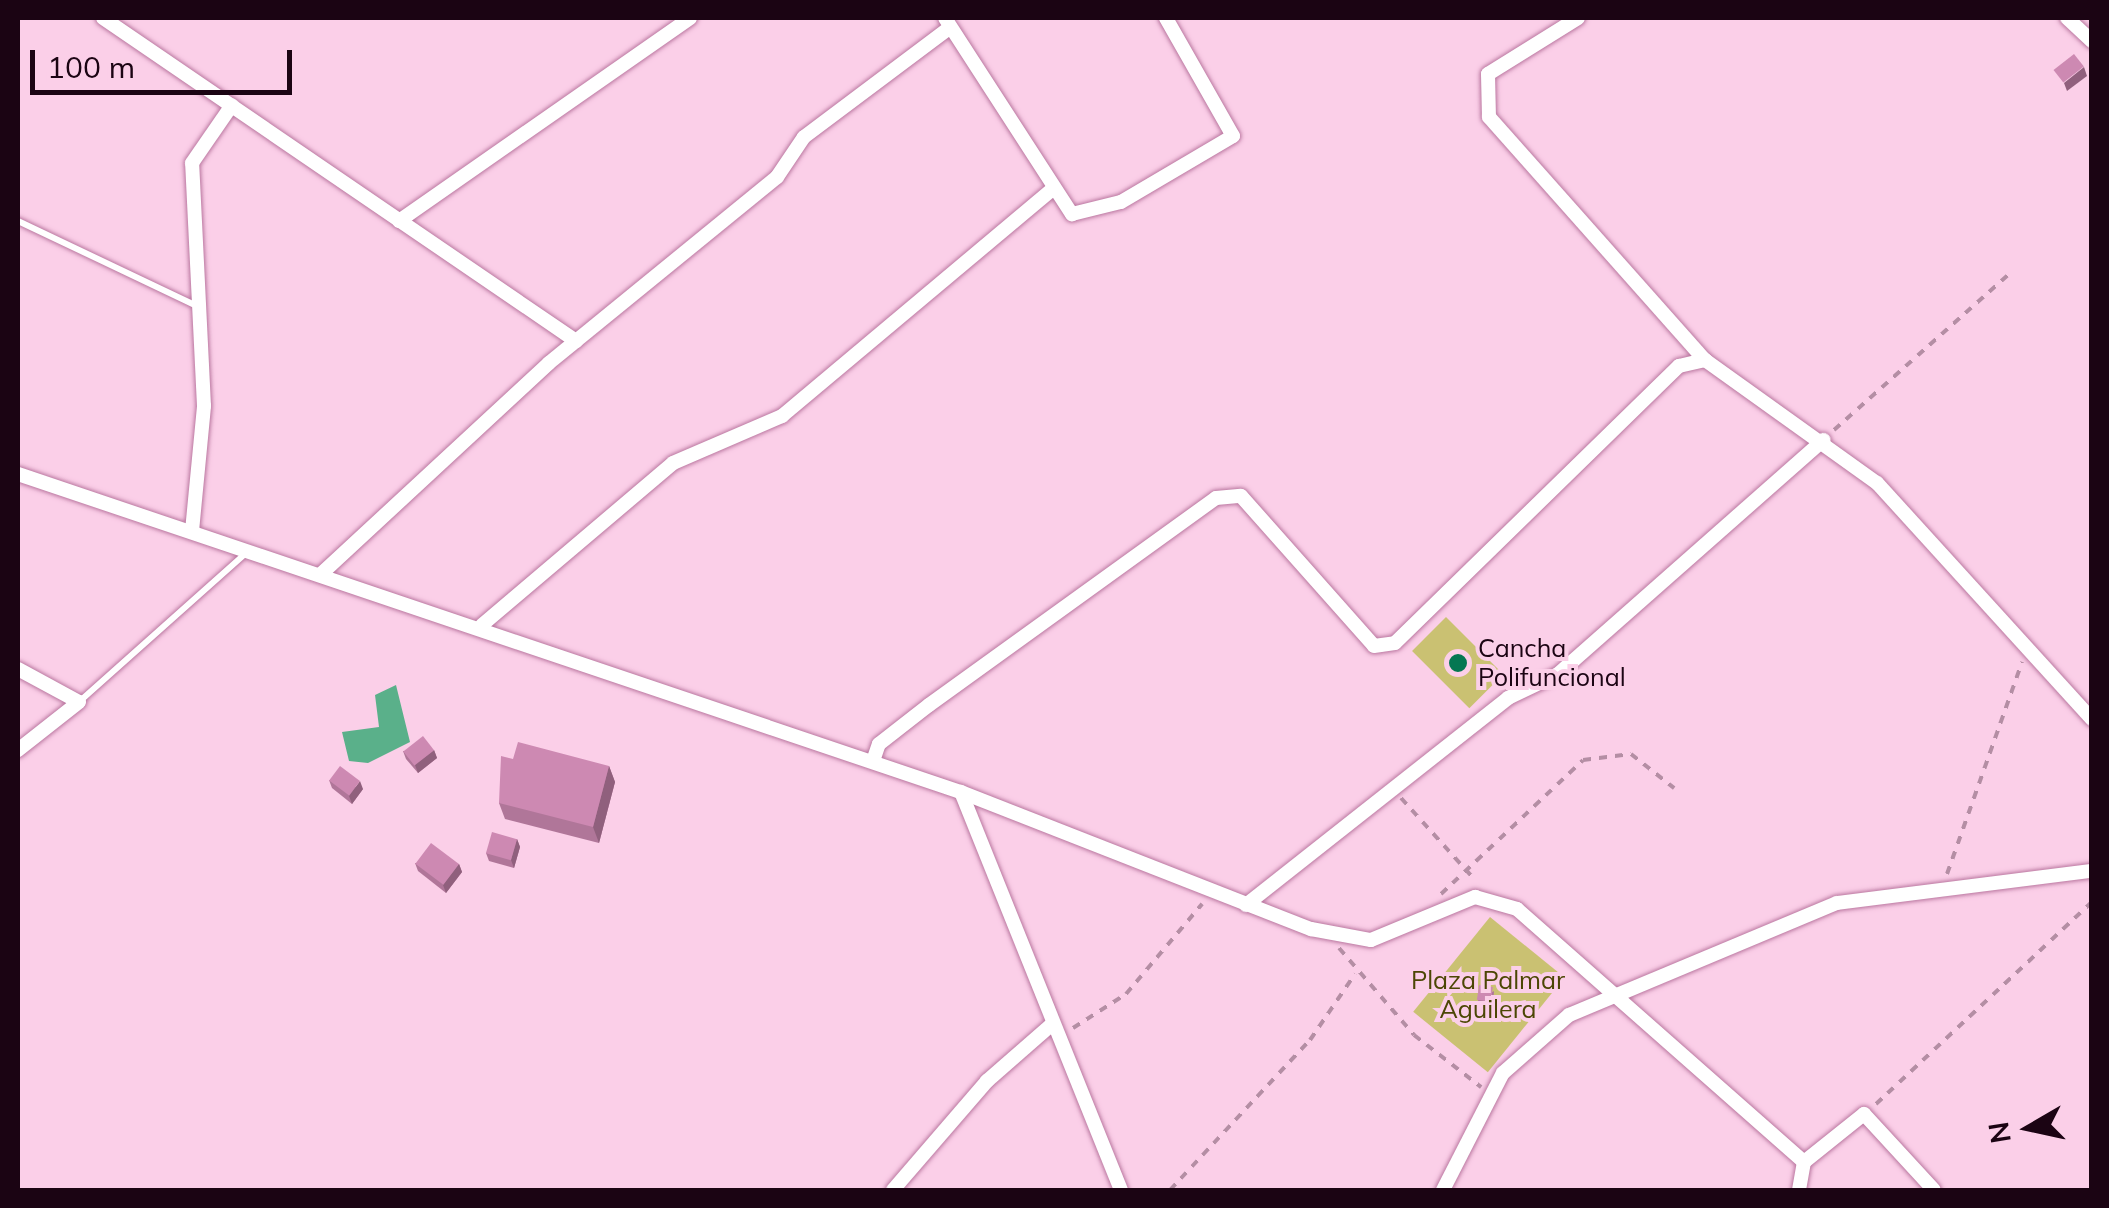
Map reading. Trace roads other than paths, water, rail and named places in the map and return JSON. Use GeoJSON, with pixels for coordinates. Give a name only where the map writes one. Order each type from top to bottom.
{"type":"FeatureCollection","features":[{"type":"Feature","properties":{"kind":"street"},"geometry":{"type":"LineString","coordinates":[[103,18],[576,341]]}},
{"type":"Feature","properties":{"kind":"street"},"geometry":{"type":"LineString","coordinates":[[399,220],[690,18]]}},
{"type":"Feature","properties":{"kind":"street"},"geometry":{"type":"LineString","coordinates":[[320,575],[576,341],[777,177],[804,136],[947,23],[1050,191],[1072,214],[1092,214],[1233,136],[1166,18]]}},
{"type":"Feature","properties":{"kind":"street"},"geometry":{"type":"LineString","coordinates":[[2067,18],[2092,41]]}},
{"type":"Feature","properties":{"kind":"street"},"geometry":{"type":"LineString","coordinates":[[1575,19],[1488,74],[1489,116],[1705,360],[1823,440],[1877,483],[2028,644],[2092,719]]}},
{"type":"Feature","properties":{"kind":"street"},"geometry":{"type":"LineString","coordinates":[[192,531],[204,468],[201,308],[192,163],[232,104]]}},
{"type":"Feature","properties":{"kind":"street"},"geometry":{"type":"LineString","coordinates":[[482,626],[673,463],[782,416],[1050,191]]}},
{"type":"Feature","properties":{"kind":"street"},"geometry":{"type":"LineString","coordinates":[[872,761],[879,744],[929,705],[1216,498],[1241,496],[1374,646],[1395,644],[1680,366],[1705,360]]}},
{"type":"Feature","properties":{"kind":"street"},"geometry":{"type":"LineString","coordinates":[[1246,904],[1508,698],[1558,674],[1823,440]]}},
{"type":"Feature","properties":{"kind":"street"},"geometry":{"type":"LineString","coordinates":[[18,474],[482,626],[962,792],[1212,892],[1333,934],[1371,940],[1476,897],[1517,909],[1804,1162]]}},
{"type":"Feature","properties":{"kind":"street"},"geometry":{"type":"LineString","coordinates":[[18,668],[79,702],[18,750]]}},
{"type":"Feature","properties":{"kind":"street"},"geometry":{"type":"LineString","coordinates":[[962,792],[998,868],[1057,1046],[1121,1190]]}},
{"type":"Feature","properties":{"kind":"street"},"geometry":{"type":"LineString","coordinates":[[1443,1190],[1503,1073],[1546,1034],[1612,996],[1836,904],[1944,884],[2092,872]]}},
{"type":"Feature","properties":{"kind":"street"},"geometry":{"type":"LineString","coordinates":[[893,1190],[987,1081],[1051,1025]]}},
{"type":"Feature","properties":{"kind":"street"},"geometry":{"type":"LineString","coordinates":[[1799,1190],[1804,1162],[1864,1114],[1934,1190]]}},
{"type":"Feature","properties":{"kind":"lane"},"geometry":{"type":"LineString","coordinates":[[18,221],[201,308]]}},
{"type":"Feature","properties":{"kind":"lane"},"geometry":{"type":"LineString","coordinates":[[79,702],[247,552]]}},
{"type":"Feature","properties":{"kind":"place","name":"Cancha Polifuncional"},"geometry":{"type":"Point","coordinates":[1458,663]}},
{"type":"Feature","properties":{"kind":"park label","name":"Plaza Palmar Aguilera"},"geometry":{"type":"Point","coordinates":[1488,996]}}]}
